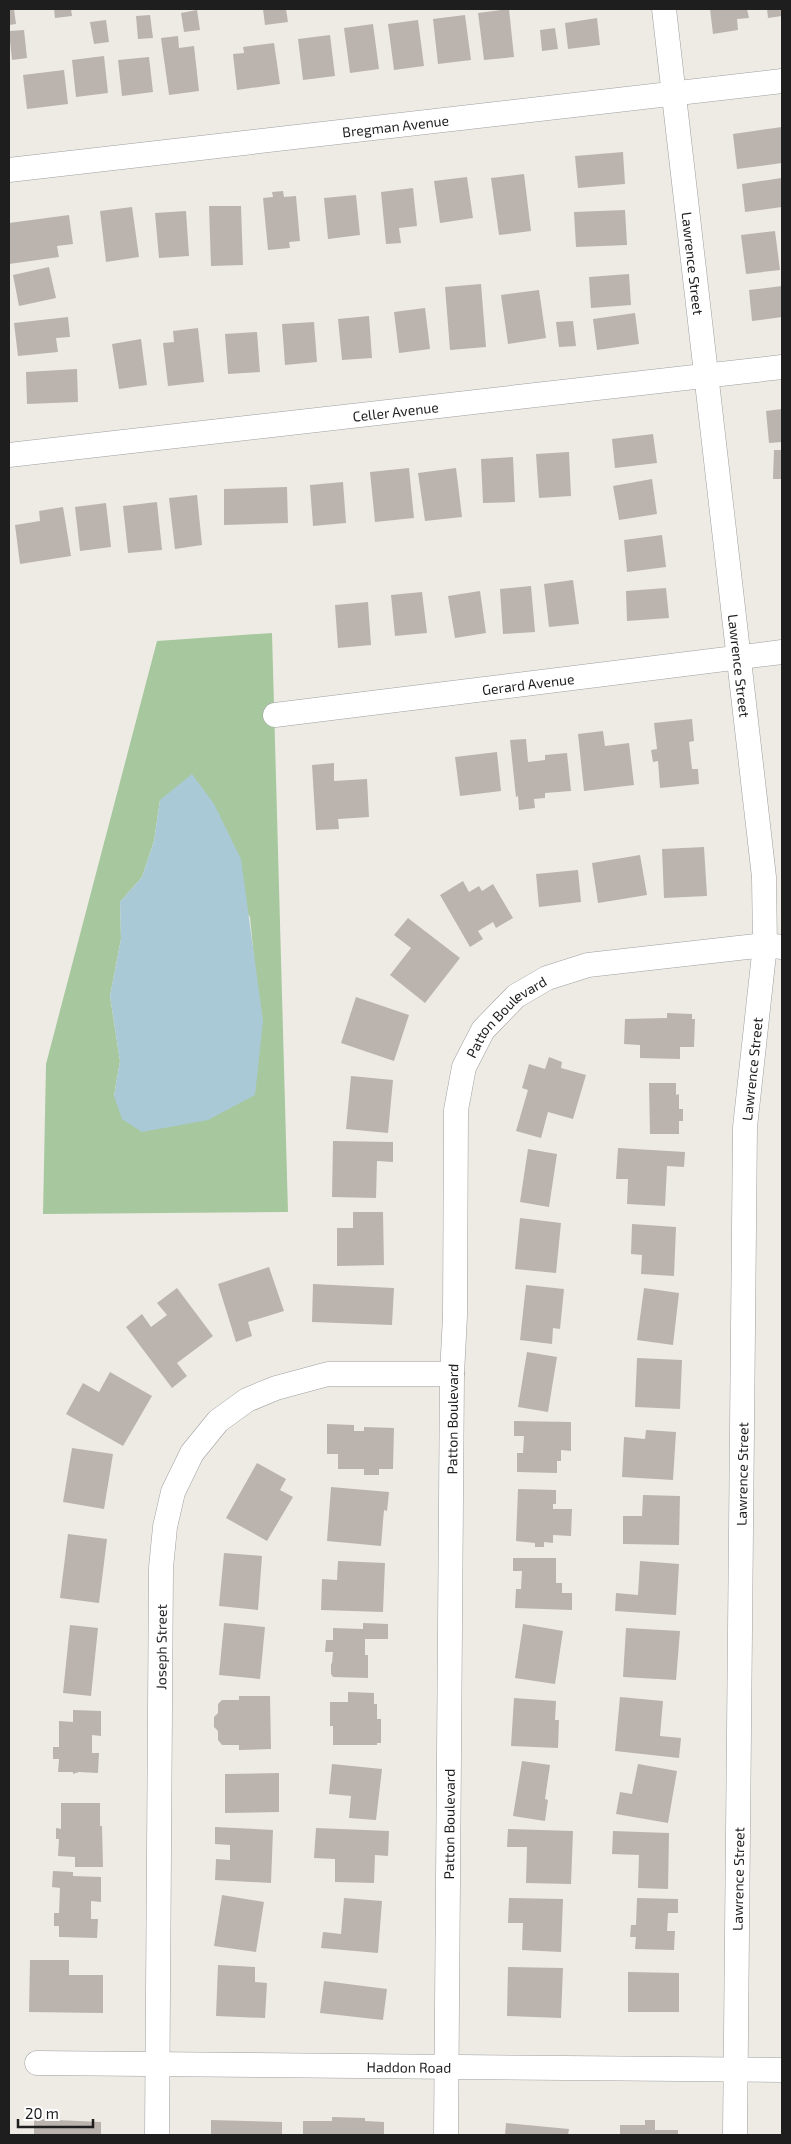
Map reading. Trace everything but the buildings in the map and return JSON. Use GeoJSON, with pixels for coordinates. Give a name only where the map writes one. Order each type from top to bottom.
{"type":"FeatureCollection","features":[{"type":"Feature","properties":{"kind":"street","name":"Lawrence Street"},"geometry":{"type":"LineString","coordinates":[[664,9],[738,657],[764,878],[774,946],[745,1127],[735,2135]]}},
{"type":"Feature","properties":{"kind":"street","name":"Bregman Avenue"},"geometry":{"type":"LineString","coordinates":[[9,170],[782,81]]}},
{"type":"Feature","properties":{"kind":"street","name":"Celler Avenue"},"geometry":{"type":"LineString","coordinates":[[9,455],[782,367]]}},
{"type":"Feature","properties":{"kind":"street","name":"Gerard Avenue"},"geometry":{"type":"LineString","coordinates":[[275,715],[782,652]]}},
{"type":"Feature","properties":{"kind":"street","name":"Patton Boulevard"},"geometry":{"type":"LineString","coordinates":[[446,2135],[456,1110],[464,1067],[483,1030],[516,996],[547,978],[588,965],[774,946]]}},
{"type":"Feature","properties":{"kind":"street","name":"Joseph Street"},"geometry":{"type":"LineString","coordinates":[[157,2135],[161,1568],[165,1527],[173,1492],[192,1453],[218,1421],[247,1400],[276,1388],[328,1374],[452,1374]]}},
{"type":"Feature","properties":{"kind":"street","name":"Haddon Road"},"geometry":{"type":"LineString","coordinates":[[37,2063],[782,2070]]}},
{"type":"Feature","properties":{"kind":"green space"},"geometry":{"type":"Polygon","coordinates":[[[272,633],[288,1212],[43,1214],[46,1064],[157,641],[272,633]],[[160,800],[154,841],[142,877],[120,902],[121,939],[110,996],[120,1061],[114,1096],[256,979],[250,917],[160,800]]]}},
{"type":"Feature","properties":{"kind":"water"},"geometry":{"type":"Polygon","coordinates":[[[192,774],[214,804],[241,859],[263,1021],[255,1095],[208,1120],[142,1132],[122,1119],[114,1096],[120,1061],[110,996],[121,939],[120,902],[142,877],[154,841],[160,800],[192,774]]]}}]}
